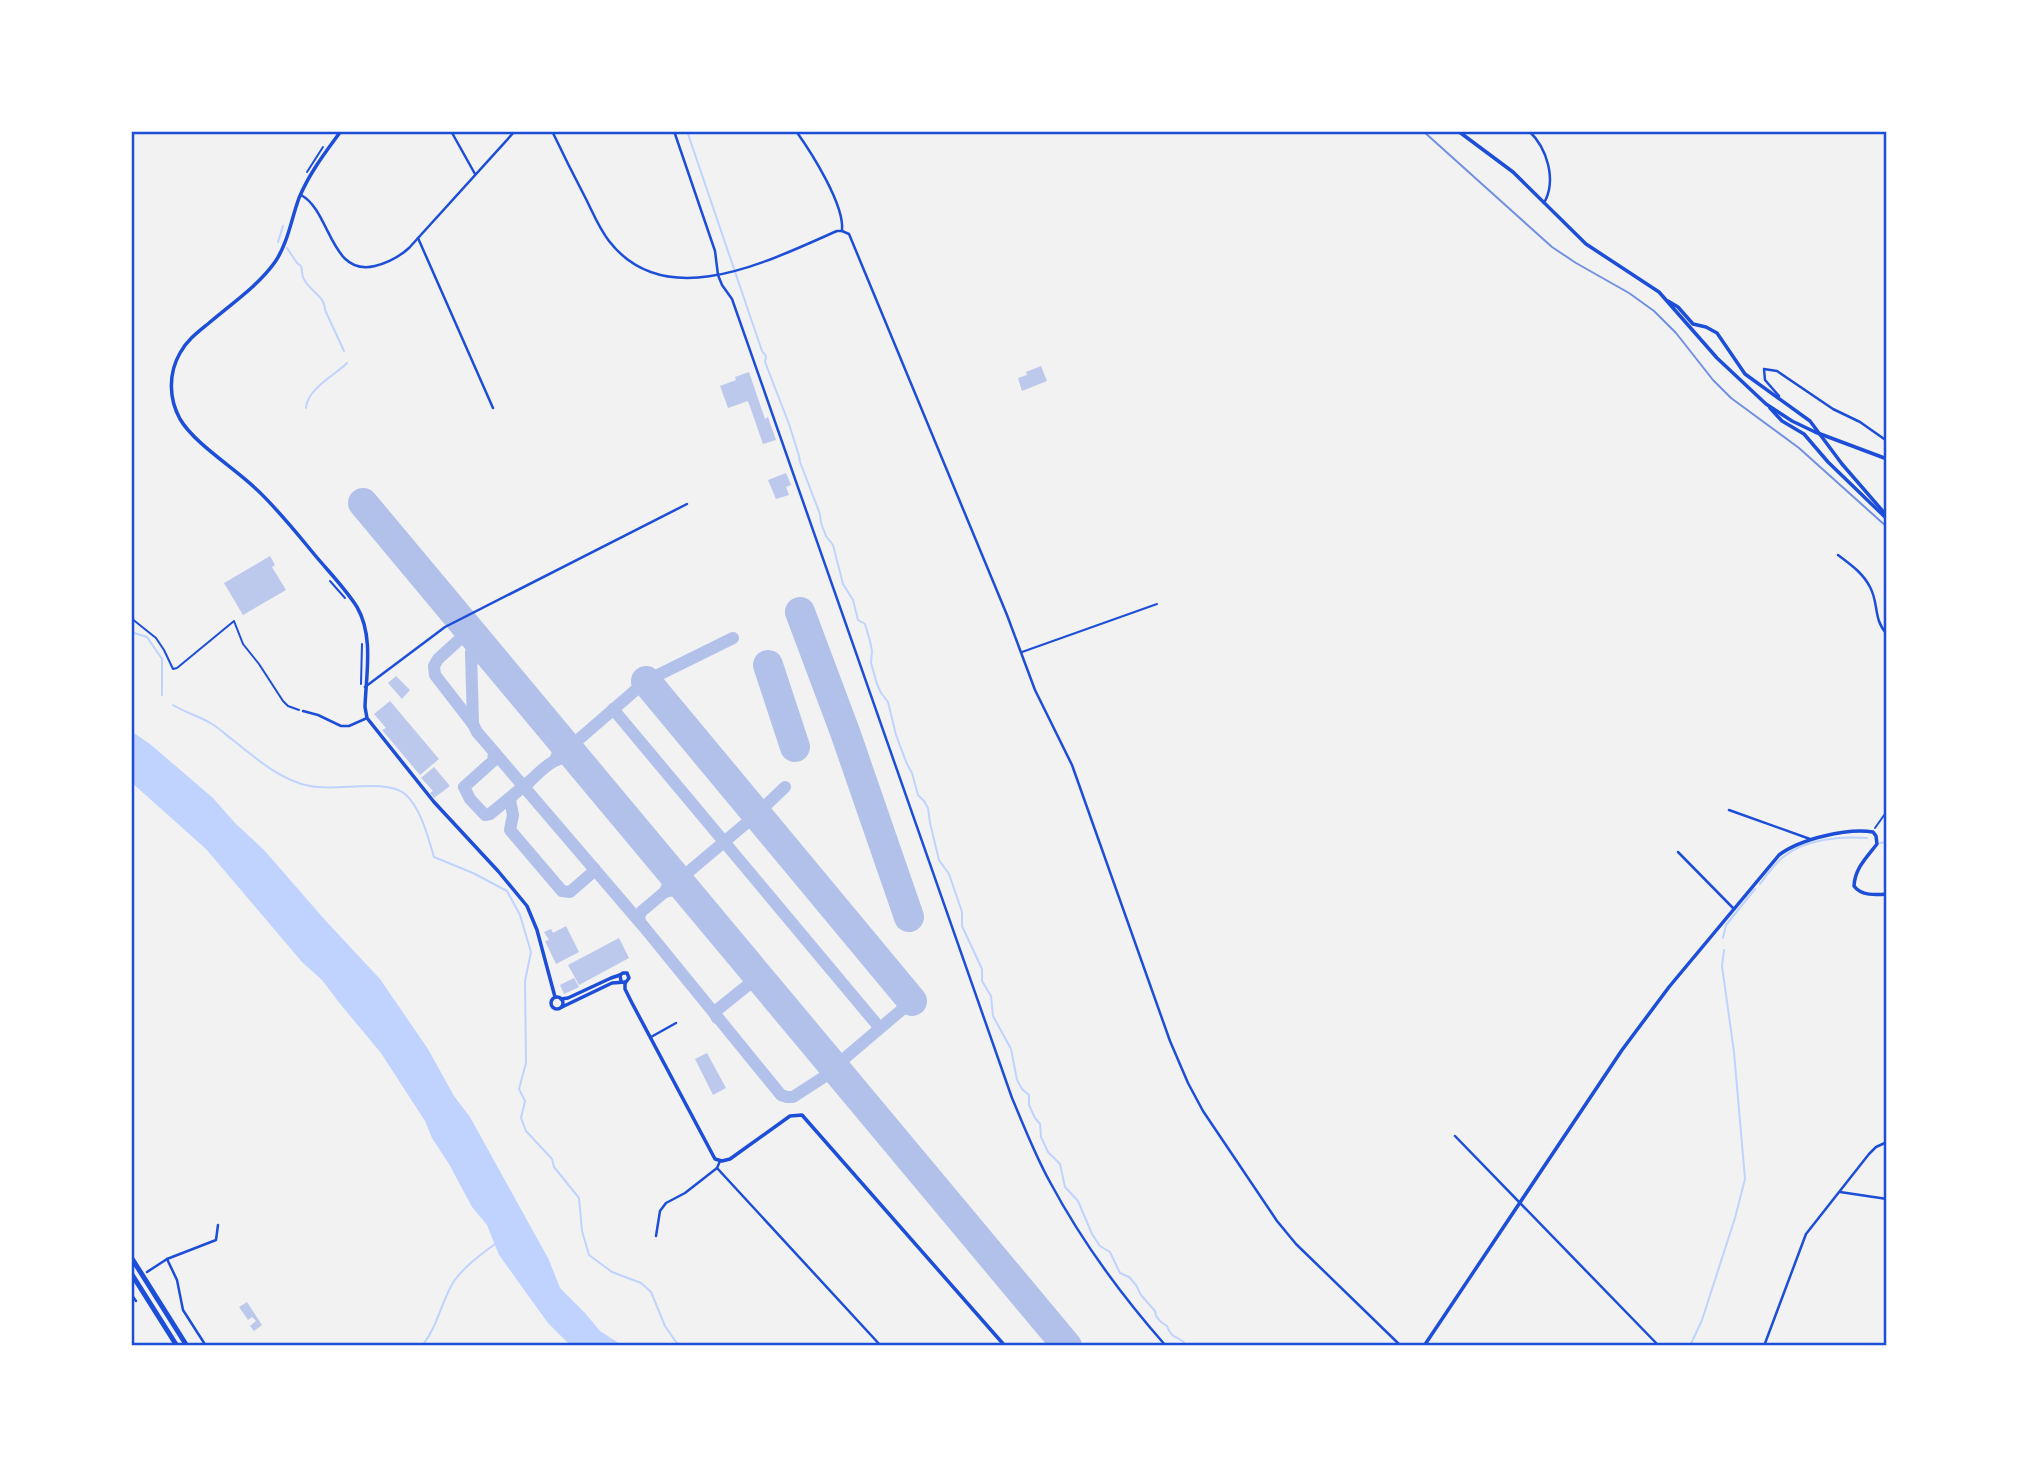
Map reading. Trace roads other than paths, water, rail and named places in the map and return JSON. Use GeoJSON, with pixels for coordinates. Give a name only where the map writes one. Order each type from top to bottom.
{"type":"FeatureCollection","features":[{"type":"Feature","properties":{"kind":"highway"},"geometry":{"type":"LineString","coordinates":[[131,1257],[187,1346]]}},
{"type":"Feature","properties":{"kind":"highway"},"geometry":{"type":"LineString","coordinates":[[131,1273],[177,1346]]}},
{"type":"Feature","properties":{"kind":"street"},"geometry":{"type":"LineString","coordinates":[[341,131],[313,168],[300,195],[285,244],[270,269],[184,346],[172,374],[172,395],[179,417],[189,431],[256,488],[354,602],[366,627],[363,688],[368,718],[434,802],[527,906],[537,930],[555,997]]}},
{"type":"Feature","properties":{"kind":"street"},"geometry":{"type":"LineString","coordinates":[[451,131],[475,174]]}},
{"type":"Feature","properties":{"kind":"street"},"geometry":{"type":"LineString","coordinates":[[300,195],[310,203],[344,260],[355,266],[369,267],[386,263],[405,252],[515,131]]}},
{"type":"Feature","properties":{"kind":"street"},"geometry":{"type":"LineString","coordinates":[[552,131],[602,231],[613,246],[643,269],[663,277],[696,279],[718,275],[844,232]]}},
{"type":"Feature","properties":{"kind":"street"},"geometry":{"type":"LineString","coordinates":[[674,131],[715,251],[718,275],[732,299],[1012,1098],[1050,1183],[1096,1258],[1126,1300],[1166,1346]]}},
{"type":"Feature","properties":{"kind":"street"},"geometry":{"type":"LineString","coordinates":[[796,131],[826,181],[843,221],[844,232],[851,238],[1035,690],[1072,765],[1174,1052],[1188,1083],[1211,1124],[1277,1221],[1296,1244],[1401,1346]]}},
{"type":"Feature","properties":{"kind":"street"},"geometry":{"type":"LineString","coordinates":[[1458,131],[1513,172],[1586,244],[1678,307],[1693,324],[1717,333],[1745,374],[1810,421],[1854,480],[1887,518]]}},
{"type":"Feature","properties":{"kind":"street"},"geometry":{"type":"LineString","coordinates":[[1529,131],[1542,147],[1547,160],[1549,190],[1544,203]]}},
{"type":"Feature","properties":{"kind":"street"},"geometry":{"type":"LineString","coordinates":[[418,238],[493,408]]}},
{"type":"Feature","properties":{"kind":"street"},"geometry":{"type":"LineString","coordinates":[[1667,300],[1717,358],[1782,421],[1804,434],[1828,462],[1887,518]]}},
{"type":"Feature","properties":{"kind":"street"},"geometry":{"type":"LineString","coordinates":[[1780,400],[1765,380],[1764,369],[1777,372],[1887,441]]}},
{"type":"Feature","properties":{"kind":"street"},"geometry":{"type":"LineString","coordinates":[[1766,404],[1815,432],[1887,459]]}},
{"type":"Feature","properties":{"kind":"street"},"geometry":{"type":"LineString","coordinates":[[363,688],[444,627],[687,504]]}},
{"type":"Feature","properties":{"kind":"street"},"geometry":{"type":"LineString","coordinates":[[1838,555],[1859,572],[1870,586],[1877,618],[1887,634]]}},
{"type":"Feature","properties":{"kind":"street"},"geometry":{"type":"LineString","coordinates":[[376,680],[381,685]]}},
{"type":"Feature","properties":{"kind":"street"},"geometry":{"type":"LineString","coordinates":[[303,711],[341,726],[349,726],[368,718]]}},
{"type":"Feature","properties":{"kind":"street"},"geometry":{"type":"LineString","coordinates":[[1729,810],[1810,839]]}},
{"type":"Feature","properties":{"kind":"street"},"geometry":{"type":"LineString","coordinates":[[1424,1346],[1622,1050],[1669,988],[1779,855],[1810,839],[1873,832],[1877,836],[1877,844],[1861,863],[1854,886],[1861,892],[1887,894]]}},
{"type":"Feature","properties":{"kind":"street"},"geometry":{"type":"LineString","coordinates":[[1678,852],[1734,909]]}},
{"type":"Feature","properties":{"kind":"street"},"geometry":{"type":"LineString","coordinates":[[625,972],[628,974],[629,979],[623,982],[612,983],[555,1009],[551,1006],[551,1000],[555,997],[568,998],[625,972]]}},
{"type":"Feature","properties":{"kind":"street"},"geometry":{"type":"LineString","coordinates":[[620,975],[632,1003],[712,1154],[720,1161]]}},
{"type":"Feature","properties":{"kind":"street"},"geometry":{"type":"LineString","coordinates":[[561,999],[562,1007]]}},
{"type":"Feature","properties":{"kind":"street"},"geometry":{"type":"LineString","coordinates":[[651,1037],[676,1023]]}},
{"type":"Feature","properties":{"kind":"street"},"geometry":{"type":"LineString","coordinates":[[656,1236],[662,1207],[717,1168],[720,1161],[733,1157],[790,1116],[802,1115],[1005,1346]]}},
{"type":"Feature","properties":{"kind":"street"},"geometry":{"type":"LineString","coordinates":[[1455,1136],[1659,1346]]}},
{"type":"Feature","properties":{"kind":"street"},"geometry":{"type":"LineString","coordinates":[[1764,1346],[1806,1234],[1875,1147],[1887,1142]]}},
{"type":"Feature","properties":{"kind":"street"},"geometry":{"type":"LineString","coordinates":[[717,1168],[881,1346]]}},
{"type":"Feature","properties":{"kind":"street"},"geometry":{"type":"LineString","coordinates":[[1840,1192],[1887,1199]]}},
{"type":"Feature","properties":{"kind":"street"},"geometry":{"type":"LineString","coordinates":[[147,1272],[167,1259],[216,1240],[218,1226]]}},
{"type":"Feature","properties":{"kind":"street"},"geometry":{"type":"LineString","coordinates":[[167,1259],[177,1280],[183,1310],[205,1346]]}},
{"type":"Feature","properties":{"kind":"street"},"geometry":{"type":"LineString","coordinates":[[131,1294],[136,1301]]}},
{"type":"Feature","properties":{"kind":"lane"},"geometry":{"type":"LineString","coordinates":[[1021,652],[1157,604]]}},
{"type":"Feature","properties":{"kind":"water"},"geometry":{"type":"Polygon","coordinates":[[[131,731],[213,798],[264,850],[380,979],[470,1117],[549,1260],[560,1288],[600,1331],[623,1346],[571,1346],[548,1323],[499,1255],[487,1225],[472,1207],[425,1121],[381,1053],[322,980],[302,962],[206,849],[131,782],[131,731]]]}},
{"type":"Feature","properties":{"kind":"waterway"},"geometry":{"type":"LineString","coordinates":[[687,131],[821,523],[833,545],[843,584],[853,600],[858,620],[865,624],[877,684],[888,702],[896,735],[918,795],[928,808],[939,860],[949,874],[962,912],[962,926],[982,969],[982,981],[991,996],[993,1016],[1011,1049],[1017,1080],[1029,1095],[1029,1105],[1040,1124],[1041,1137],[1048,1152],[1060,1164],[1065,1187],[1078,1201],[1092,1234],[1100,1246],[1110,1252],[1120,1273],[1129,1277],[1136,1285],[1171,1334],[1187,1346]]}},
{"type":"Feature","properties":{"kind":"waterway"},"geometry":{"type":"LineString","coordinates":[[278,242],[283,226]]}},
{"type":"Feature","properties":{"kind":"waterway"},"geometry":{"type":"LineString","coordinates":[[287,248],[301,266],[305,282],[322,300],[344,351]]}},
{"type":"Feature","properties":{"kind":"waterway"},"geometry":{"type":"LineString","coordinates":[[306,408],[316,389],[347,363]]}},
{"type":"Feature","properties":{"kind":"waterway"},"geometry":{"type":"LineString","coordinates":[[131,632],[147,637],[162,659],[162,695]]}},
{"type":"Feature","properties":{"kind":"waterway"},"geometry":{"type":"LineString","coordinates":[[173,705],[212,724],[269,768],[289,779],[321,787],[385,787],[405,794],[420,815],[434,857],[507,891],[520,915],[531,952],[525,981],[526,1063],[519,1089],[525,1101],[521,1118],[526,1131],[552,1159],[554,1167],[579,1198],[582,1231],[589,1255],[612,1272],[641,1283],[651,1292],[665,1326],[682,1346]]}},
{"type":"Feature","properties":{"kind":"waterway"},"geometry":{"type":"LineString","coordinates":[[1760,884],[1782,858],[1804,845],[1836,838],[1867,838]]}},
{"type":"Feature","properties":{"kind":"waterway"},"geometry":{"type":"LineString","coordinates":[[1880,843],[1887,842]]}},
{"type":"Feature","properties":{"kind":"waterway"},"geometry":{"type":"LineString","coordinates":[[1723,938],[1726,925],[1755,889]]}},
{"type":"Feature","properties":{"kind":"waterway"},"geometry":{"type":"LineString","coordinates":[[1690,1346],[1702,1320],[1745,1179],[1734,1052],[1722,966],[1724,950]]}},
{"type":"Feature","properties":{"kind":"waterway"},"geometry":{"type":"LineString","coordinates":[[422,1346],[454,1281],[495,1244]]}},
{"type":"Feature","properties":{"kind":"railway"},"geometry":{"type":"LineString","coordinates":[[1423,131],[1552,247],[1654,311],[1731,398],[1799,448],[1887,527]]}}]}
